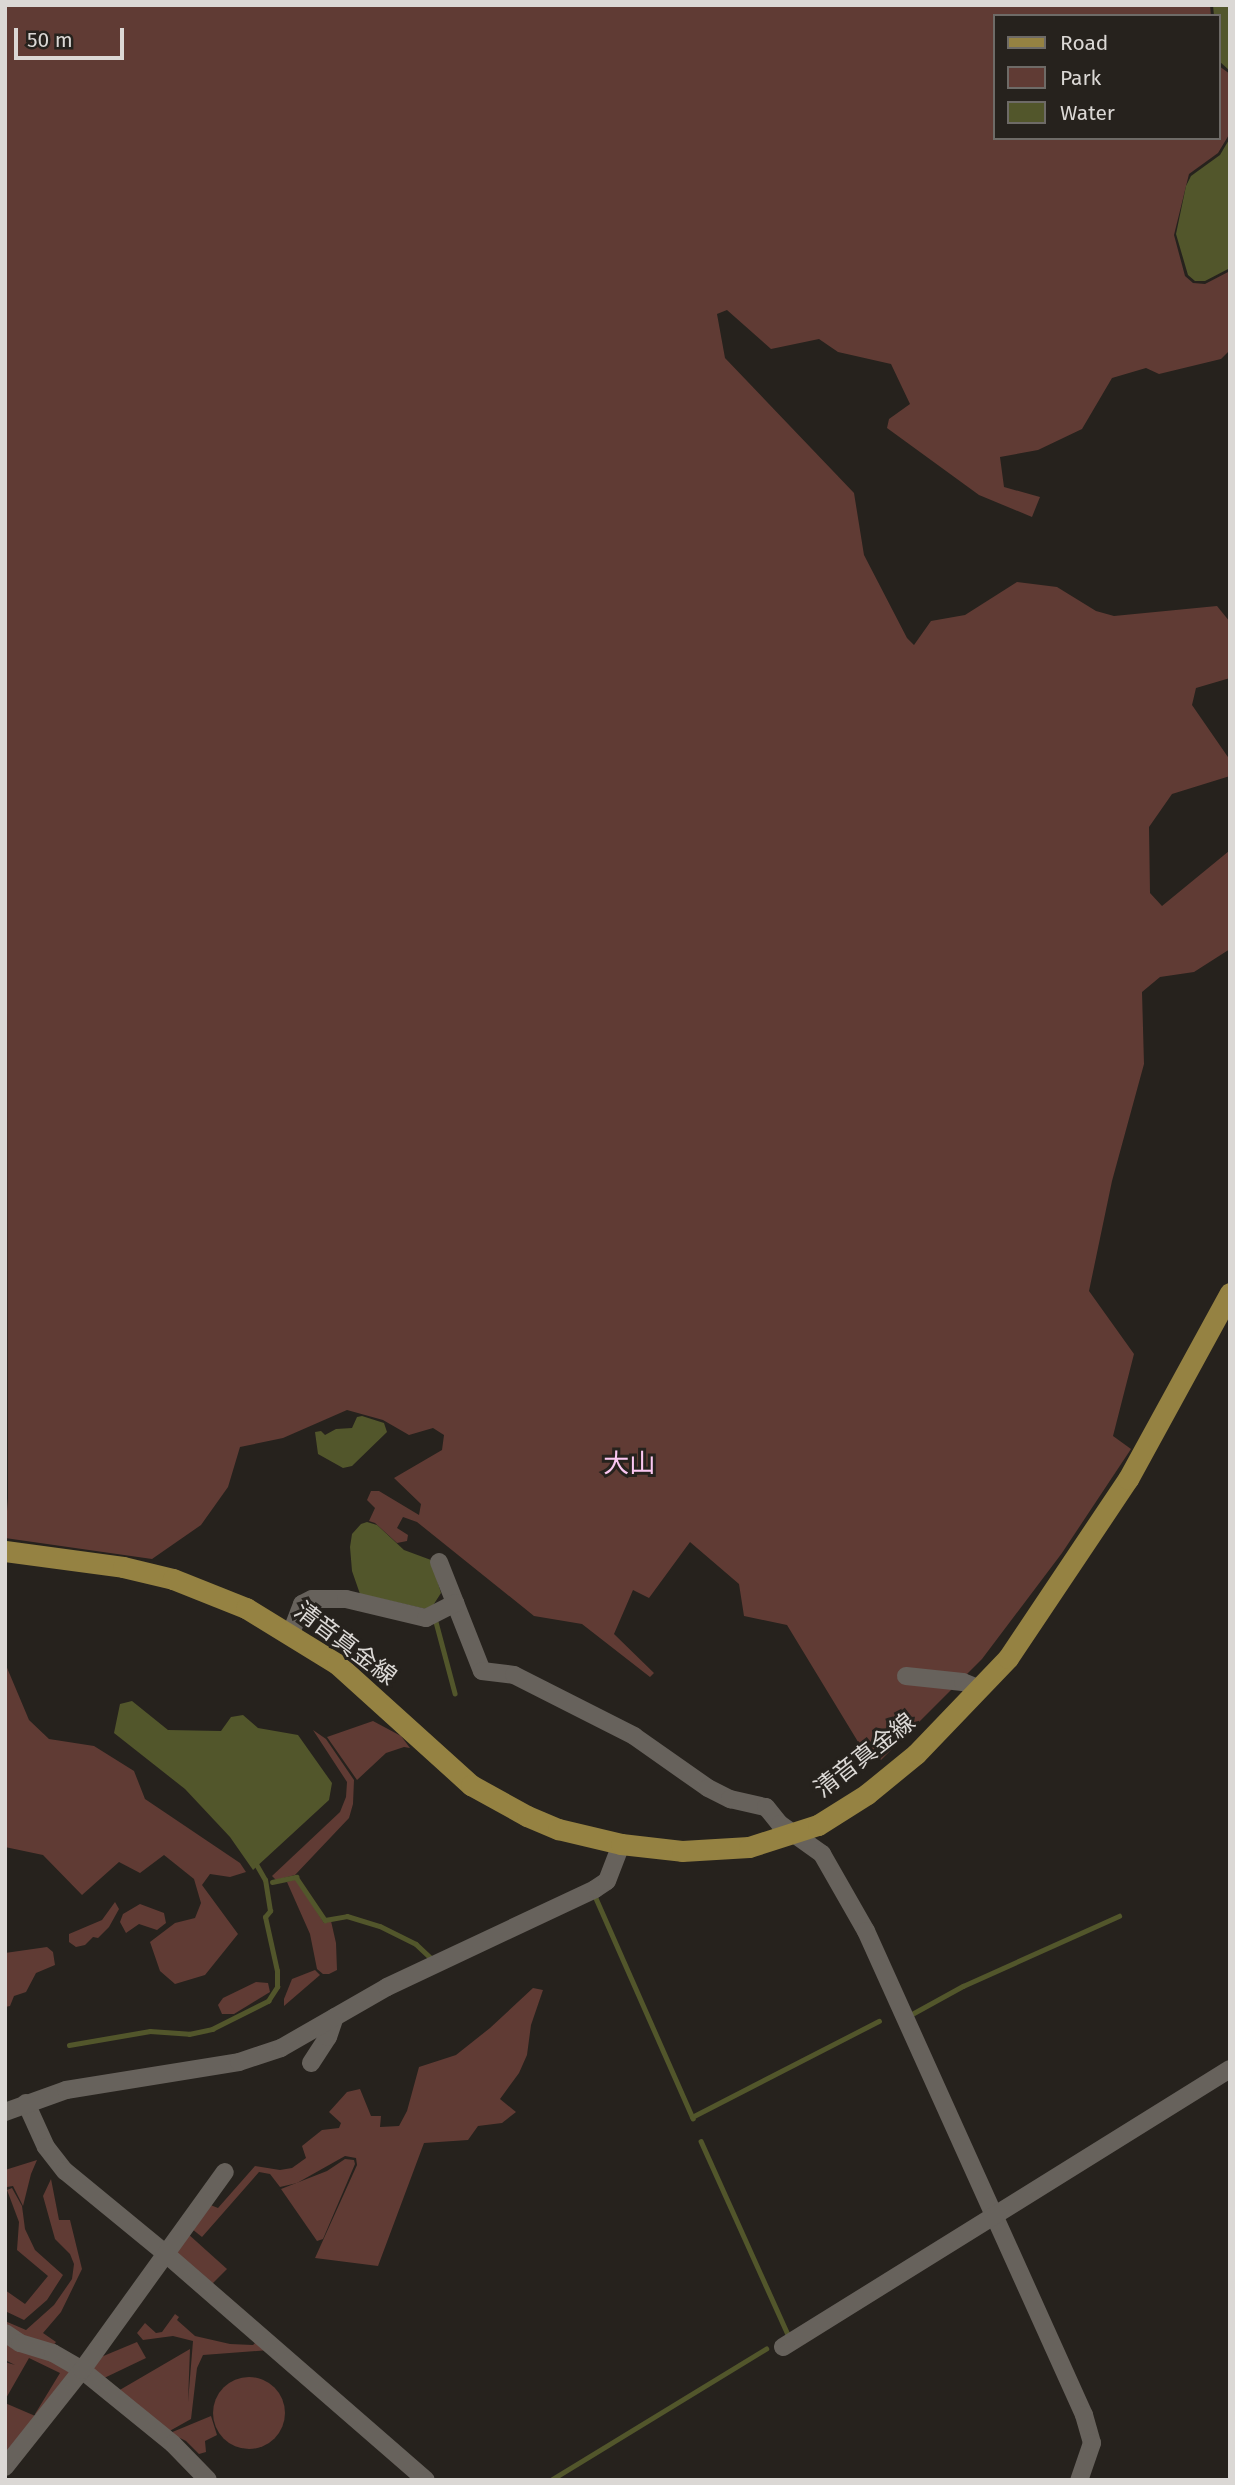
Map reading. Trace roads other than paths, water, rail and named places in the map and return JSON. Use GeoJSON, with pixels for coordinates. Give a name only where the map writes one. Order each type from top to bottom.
{"type":"FeatureCollection","features":[{"type":"Feature","properties":{"kind":"main road","name":"清音真金線"},"geometry":{"type":"LineString","coordinates":[[5,1551],[123,1567],[173,1579],[233,1602],[291,1633],[337,1664],[446,1765],[480,1790],[527,1816],[558,1829],[621,1844],[714,1852],[757,1845],[797,1833],[840,1812],[894,1773],[980,1689],[1022,1638],[1128,1479],[1180,1389],[1230,1293]]}},
{"type":"Feature","properties":{"kind":"street"},"geometry":{"type":"LineString","coordinates":[[439,1562],[482,1671],[514,1675],[543,1688],[634,1736],[708,1788],[730,1799],[766,1807],[780,1825],[797,1833],[822,1854],[866,1931],[1084,2415],[1092,2443],[1079,2480]]}},
{"type":"Feature","properties":{"kind":"street"},"geometry":{"type":"LineString","coordinates":[[291,1633],[302,1604],[312,1600],[346,1599],[401,1613],[435,1615],[456,1603]]}},
{"type":"Feature","properties":{"kind":"street"},"geometry":{"type":"LineString","coordinates":[[906,1676],[963,1682],[980,1689]]}},
{"type":"Feature","properties":{"kind":"street"},"geometry":{"type":"LineString","coordinates":[[5,2112],[66,2090],[239,2062],[281,2048],[387,1987],[595,1889],[607,1881],[621,1844]]}},
{"type":"Feature","properties":{"kind":"street"},"geometry":{"type":"LineString","coordinates":[[311,2063],[328,2037],[335,2017]]}},
{"type":"Feature","properties":{"kind":"street"},"geometry":{"type":"LineString","coordinates":[[783,2347],[994,2211],[1230,2069]]}},
{"type":"Feature","properties":{"kind":"street"},"geometry":{"type":"LineString","coordinates":[[26,2103],[41,2139],[56,2162],[426,2480]]}},
{"type":"Feature","properties":{"kind":"street"},"geometry":{"type":"LineString","coordinates":[[5,2467],[82,2370],[225,2172]]}},
{"type":"Feature","properties":{"kind":"street"},"geometry":{"type":"LineString","coordinates":[[5,2333],[20,2343],[53,2353],[82,2370],[173,2444],[208,2480]]}},
{"type":"Feature","properties":{"kind":"water"},"geometry":{"type":"Polygon","coordinates":[[[1213,5],[1230,5],[1230,71],[1221,63],[1221,14],[1214,14],[1213,5]]]}},
{"type":"Feature","properties":{"kind":"water"},"geometry":{"type":"Polygon","coordinates":[[[1230,138],[1230,268],[1205,281],[1195,281],[1188,275],[1176,234],[1186,186],[1191,176],[1220,155],[1230,138]]]}},
{"type":"Feature","properties":{"kind":"water"},"geometry":{"type":"Polygon","coordinates":[[[357,1417],[384,1423],[387,1432],[352,1466],[343,1468],[318,1454],[315,1432],[321,1431],[325,1435],[336,1429],[352,1428],[357,1417]]]}},
{"type":"Feature","properties":{"kind":"water"},"geometry":{"type":"Polygon","coordinates":[[[367,1522],[377,1525],[404,1550],[431,1560],[441,1593],[432,1607],[426,1609],[360,1594],[352,1571],[350,1547],[352,1534],[361,1524],[367,1522]]]}},
{"type":"Feature","properties":{"kind":"water"},"geometry":{"type":"Polygon","coordinates":[[[132,1701],[168,1730],[221,1731],[231,1717],[243,1715],[258,1728],[298,1735],[332,1783],[329,1800],[253,1870],[230,1837],[185,1789],[114,1733],[120,1704],[132,1701]]]}},
{"type":"Feature","properties":{"kind":"waterway"},"geometry":{"type":"LineString","coordinates":[[435,1618],[455,1693]]}},
{"type":"Feature","properties":{"kind":"waterway"},"geometry":{"type":"LineString","coordinates":[[69,2045],[150,2031],[189,2034],[212,2029],[268,2001],[277,1987],[277,1971],[265,1917],[270,1911],[265,1880],[255,1863]]}},
{"type":"Feature","properties":{"kind":"waterway"},"geometry":{"type":"LineString","coordinates":[[272,1882],[296,1877],[325,1920],[347,1916],[380,1926],[416,1944],[431,1958]]}},
{"type":"Feature","properties":{"kind":"waterway"},"geometry":{"type":"LineString","coordinates":[[595,1896],[693,2118]]}},
{"type":"Feature","properties":{"kind":"waterway"},"geometry":{"type":"LineString","coordinates":[[912,2014],[963,1986],[1119,1916]]}},
{"type":"Feature","properties":{"kind":"waterway"},"geometry":{"type":"LineString","coordinates":[[692,2117],[879,2021]]}},
{"type":"Feature","properties":{"kind":"waterway"},"geometry":{"type":"LineString","coordinates":[[701,2141],[788,2335]]}},
{"type":"Feature","properties":{"kind":"waterway"},"geometry":{"type":"LineString","coordinates":[[551,2480],[766,2349]]}},
{"type":"Feature","properties":{"kind":"district","name":"大山"},"geometry":{"type":"Point","coordinates":[629,1464]}}]}
